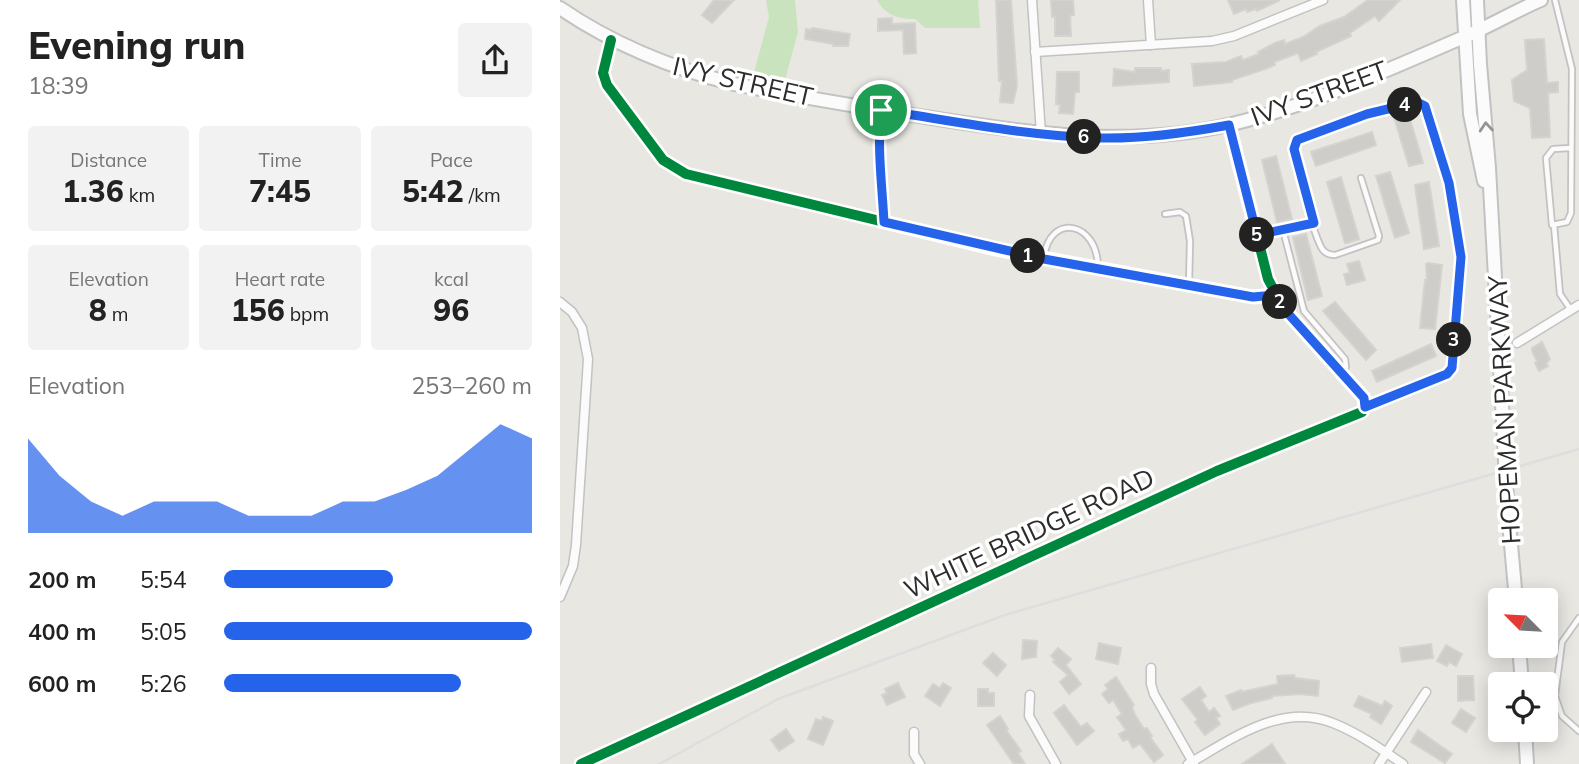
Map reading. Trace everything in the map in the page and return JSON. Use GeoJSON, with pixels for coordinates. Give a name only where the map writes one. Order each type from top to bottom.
{"type":"FeatureCollection","features":[{"type":"Feature","properties":{"kind":"main road","name":"HOPEMAN PARKWAY"},"geometry":{"type":"LineString","coordinates":[[1462,0],[1470,114],[1491,219]]}},
{"type":"Feature","properties":{"kind":"main road","name":"HOPEMAN PARKWAY"},"geometry":{"type":"LineString","coordinates":[[1477,0],[1507,500],[1515,588]]}},
{"type":"Feature","properties":{"kind":"main road","name":"IVY STREET"},"geometry":{"type":"LineString","coordinates":[[560,8],[611,40],[668,65],[703,76],[881,110],[1041,134],[1135,137],[1229,125],[1299,104],[1463,37],[1541,0]]}},
{"type":"Feature","properties":{"kind":"main road"},"geometry":{"type":"LineString","coordinates":[[1526,742],[1527,764]]}},
{"type":"Feature","properties":{"kind":"street"},"geometry":{"type":"LineString","coordinates":[[1032,0],[1041,134]]}},
{"type":"Feature","properties":{"kind":"street"},"geometry":{"type":"LineString","coordinates":[[1148,0],[1151,45]]}},
{"type":"Feature","properties":{"kind":"street"},"geometry":{"type":"LineString","coordinates":[[1035,52],[1212,41],[1234,36],[1323,0]]}},
{"type":"Feature","properties":{"kind":"street"},"geometry":{"type":"LineString","coordinates":[[611,40],[605,61],[604,79],[667,163],[686,174],[1044,259],[1253,297],[1276,295]]}},
{"type":"Feature","properties":{"kind":"street"},"geometry":{"type":"LineString","coordinates":[[1229,125],[1268,279],[1284,309],[1364,398],[1365,407]]}},
{"type":"Feature","properties":{"kind":"street"},"geometry":{"type":"LineString","coordinates":[[560,302],[572,312],[582,328],[588,359],[576,545],[573,566],[560,597]]}},
{"type":"Feature","properties":{"kind":"street"},"geometry":{"type":"LineString","coordinates":[[1517,343],[1575,307]]}},
{"type":"Feature","properties":{"kind":"street","name":"WHITE BRIDGE ROAD"},"geometry":{"type":"LineString","coordinates":[[581,764],[1228,466],[1349,418],[1362,412],[1365,407]]}},
{"type":"Feature","properties":{"kind":"street"},"geometry":{"type":"LineString","coordinates":[[1151,668],[1154,694],[1192,763],[1249,730],[1273,720],[1312,717],[1331,722],[1404,764]]}},
{"type":"Feature","properties":{"kind":"street"},"geometry":{"type":"LineString","coordinates":[[1379,764],[1426,692]]}},
{"type":"Feature","properties":{"kind":"street"},"geometry":{"type":"LineString","coordinates":[[1030,695],[1029,716],[1056,764]]}},
{"type":"Feature","properties":{"kind":"street"},"geometry":{"type":"LineString","coordinates":[[914,732],[914,754],[920,764]]}},
{"type":"Feature","properties":{"kind":"lane"},"geometry":{"type":"LineString","coordinates":[[1555,0],[1572,69],[1571,213],[1567,222],[1555,225]]}},
{"type":"Feature","properties":{"kind":"lane"},"geometry":{"type":"LineString","coordinates":[[1361,178],[1378,240],[1329,255],[1322,248],[1314,223],[1294,149],[1297,140],[1380,110],[1417,102],[1425,106],[1449,183],[1461,257],[1452,368],[1447,374],[1365,407]]}},
{"type":"Feature","properties":{"kind":"lane"},"geometry":{"type":"LineString","coordinates":[[881,110],[878,135],[884,222]]}},
{"type":"Feature","properties":{"kind":"lane"},"geometry":{"type":"LineString","coordinates":[[1570,148],[1553,149],[1546,158],[1560,294],[1575,307]]}},
{"type":"Feature","properties":{"kind":"lane"},"geometry":{"type":"LineString","coordinates":[[1165,214],[1180,212],[1186,216],[1190,241],[1189,285]]}},
{"type":"Feature","properties":{"kind":"lane"},"geometry":{"type":"LineString","coordinates":[[1257,235],[1314,223]]}},
{"type":"Feature","properties":{"kind":"lane"},"geometry":{"type":"LineString","coordinates":[[1044,259],[1047,243],[1056,233],[1063,229],[1079,230],[1087,234],[1093,242],[1098,269]]}},
{"type":"Feature","properties":{"kind":"lane"},"geometry":{"type":"LineString","coordinates":[[1283,230],[1304,311],[1345,359],[1346,367],[1341,373]]}},
{"type":"Feature","properties":{"kind":"lane"},"geometry":{"type":"LineString","coordinates":[[1579,618],[1562,642],[1555,696],[1562,716],[1579,731]]}},
{"type":"Feature","properties":{"kind":"green space"},"geometry":{"type":"Polygon","coordinates":[[[766,0],[795,0],[798,32],[785,80],[753,76],[769,17],[766,0]]]}},
{"type":"Feature","properties":{"kind":"green space"},"geometry":{"type":"Polygon","coordinates":[[[877,0],[978,0],[980,28],[925,28],[915,19],[888,13],[877,0]]]}},
{"type":"Feature","properties":{"kind":"building"},"geometry":{"type":"Polygon","coordinates":[[[714,0],[734,0],[712,23],[702,15],[714,0]]]}},
{"type":"Feature","properties":{"kind":"building"},"geometry":{"type":"Polygon","coordinates":[[[996,0],[1011,0],[1017,86],[1013,103],[1000,102],[1002,81],[999,81],[996,0]]]}},
{"type":"Feature","properties":{"kind":"building"},"geometry":{"type":"Polygon","coordinates":[[[1051,0],[1073,0],[1074,15],[1070,16],[1071,36],[1055,36],[1051,0]]]}},
{"type":"Feature","properties":{"kind":"building"},"geometry":{"type":"Polygon","coordinates":[[[1228,0],[1280,0],[1257,11],[1247,12],[1246,9],[1234,14],[1228,0]]]}},
{"type":"Feature","properties":{"kind":"building"},"geometry":{"type":"Polygon","coordinates":[[[1368,0],[1400,0],[1379,21],[1375,16],[1350,33],[1351,36],[1301,61],[1298,53],[1232,82],[1194,86],[1192,64],[1226,62],[1241,56],[1243,60],[1259,54],[1258,52],[1275,43],[1284,40],[1285,44],[1303,37],[1320,26],[1344,17],[1368,0]]]}},
{"type":"Feature","properties":{"kind":"building"},"geometry":{"type":"Polygon","coordinates":[[[892,18],[892,24],[915,23],[916,53],[904,54],[903,30],[878,31],[878,19],[892,18]]]}},
{"type":"Feature","properties":{"kind":"building"},"geometry":{"type":"Polygon","coordinates":[[[806,29],[850,34],[848,46],[833,46],[805,39],[806,29]]]}},
{"type":"Feature","properties":{"kind":"building"},"geometry":{"type":"Polygon","coordinates":[[[1544,39],[1547,83],[1558,82],[1558,92],[1548,93],[1550,137],[1532,138],[1530,108],[1514,101],[1512,80],[1527,70],[1525,40],[1544,39]]]}},
{"type":"Feature","properties":{"kind":"building"},"geometry":{"type":"Polygon","coordinates":[[[1135,68],[1169,70],[1169,82],[1113,86],[1114,69],[1135,72],[1135,68]]]}},
{"type":"Feature","properties":{"kind":"building"},"geometry":{"type":"Polygon","coordinates":[[[1057,72],[1079,72],[1079,92],[1075,92],[1073,114],[1059,113],[1060,105],[1056,104],[1057,72]]]}},
{"type":"Feature","properties":{"kind":"building"},"geometry":{"type":"Polygon","coordinates":[[[1408,112],[1423,163],[1409,166],[1394,117],[1408,112]]]}},
{"type":"Feature","properties":{"kind":"building"},"geometry":{"type":"Polygon","coordinates":[[[1372,132],[1376,145],[1316,166],[1311,152],[1372,132]]]}},
{"type":"Feature","properties":{"kind":"building"},"geometry":{"type":"Polygon","coordinates":[[[1276,156],[1292,219],[1277,222],[1262,160],[1276,156]]]}},
{"type":"Feature","properties":{"kind":"building"},"geometry":{"type":"Polygon","coordinates":[[[1390,172],[1409,233],[1395,238],[1376,176],[1390,172]]]}},
{"type":"Feature","properties":{"kind":"building"},"geometry":{"type":"Polygon","coordinates":[[[1341,177],[1359,239],[1347,243],[1327,182],[1341,177]]]}},
{"type":"Feature","properties":{"kind":"building"},"geometry":{"type":"Polygon","coordinates":[[[1429,182],[1439,246],[1424,249],[1415,185],[1429,182]]]}},
{"type":"Feature","properties":{"kind":"building"},"geometry":{"type":"Polygon","coordinates":[[[1306,234],[1322,296],[1308,300],[1293,237],[1306,234]]]}},
{"type":"Feature","properties":{"kind":"building"},"geometry":{"type":"Polygon","coordinates":[[[1359,261],[1365,280],[1347,285],[1344,274],[1350,273],[1347,264],[1359,261]]]}},
{"type":"Feature","properties":{"kind":"building"},"geometry":{"type":"Polygon","coordinates":[[[1428,263],[1442,265],[1435,329],[1420,328],[1428,263]]]}},
{"type":"Feature","properties":{"kind":"building"},"geometry":{"type":"Polygon","coordinates":[[[1335,302],[1376,350],[1366,360],[1323,311],[1335,302]]]}},
{"type":"Feature","properties":{"kind":"building"},"geometry":{"type":"Polygon","coordinates":[[[1542,342],[1550,359],[1546,364],[1548,366],[1539,371],[1532,348],[1542,342]]]}},
{"type":"Feature","properties":{"kind":"building"},"geometry":{"type":"Polygon","coordinates":[[[1431,344],[1436,356],[1377,382],[1372,371],[1431,344]]]}},
{"type":"Feature","properties":{"kind":"building"},"geometry":{"type":"Polygon","coordinates":[[[1023,640],[1037,641],[1036,657],[1022,659],[1023,640]]]}},
{"type":"Feature","properties":{"kind":"building"},"geometry":{"type":"Polygon","coordinates":[[[1099,643],[1121,648],[1118,664],[1096,659],[1099,643]]]}},
{"type":"Feature","properties":{"kind":"building"},"geometry":{"type":"Polygon","coordinates":[[[1431,644],[1433,658],[1402,662],[1400,648],[1431,644]]]}},
{"type":"Feature","properties":{"kind":"building"},"geometry":{"type":"Polygon","coordinates":[[[1446,645],[1462,654],[1456,666],[1449,662],[1447,666],[1437,661],[1446,645]]]}},
{"type":"Feature","properties":{"kind":"building"},"geometry":{"type":"Polygon","coordinates":[[[1058,648],[1071,659],[1066,665],[1081,684],[1069,694],[1060,682],[1068,675],[1053,662],[1055,660],[1051,656],[1058,648]]]}},
{"type":"Feature","properties":{"kind":"building"},"geometry":{"type":"Polygon","coordinates":[[[993,653],[1006,665],[997,676],[983,663],[993,653]]]}},
{"type":"Feature","properties":{"kind":"building"},"geometry":{"type":"Polygon","coordinates":[[[1294,675],[1295,678],[1319,681],[1318,696],[1272,696],[1233,710],[1226,696],[1241,690],[1278,684],[1277,676],[1294,675]]]}},
{"type":"Feature","properties":{"kind":"building"},"geometry":{"type":"Polygon","coordinates":[[[1458,676],[1473,676],[1474,700],[1458,701],[1458,676]]]}},
{"type":"Feature","properties":{"kind":"building"},"geometry":{"type":"Polygon","coordinates":[[[1116,677],[1134,705],[1132,707],[1135,715],[1144,729],[1147,728],[1163,755],[1154,762],[1140,744],[1133,748],[1128,739],[1123,741],[1119,734],[1126,730],[1117,717],[1122,714],[1113,700],[1109,703],[1102,694],[1108,689],[1105,685],[1116,677]]]}},
{"type":"Feature","properties":{"kind":"building"},"geometry":{"type":"Polygon","coordinates":[[[898,683],[905,697],[887,705],[882,695],[887,693],[885,689],[898,683]]]}},
{"type":"Feature","properties":{"kind":"building"},"geometry":{"type":"Polygon","coordinates":[[[943,683],[951,688],[940,706],[925,696],[933,684],[940,688],[943,683]]]}},
{"type":"Feature","properties":{"kind":"building"},"geometry":{"type":"Polygon","coordinates":[[[1200,687],[1206,696],[1201,700],[1209,712],[1214,708],[1220,716],[1216,718],[1220,724],[1205,735],[1195,722],[1198,720],[1182,699],[1200,687]]]}},
{"type":"Feature","properties":{"kind":"building"},"geometry":{"type":"Polygon","coordinates":[[[978,689],[988,689],[988,693],[994,693],[994,706],[978,706],[978,689]]]}},
{"type":"Feature","properties":{"kind":"building"},"geometry":{"type":"Polygon","coordinates":[[[1359,696],[1382,706],[1385,701],[1392,706],[1381,724],[1370,717],[1372,714],[1354,706],[1359,696]]]}},
{"type":"Feature","properties":{"kind":"building"},"geometry":{"type":"Polygon","coordinates":[[[1064,705],[1081,727],[1087,723],[1094,731],[1077,745],[1054,713],[1064,705]]]}},
{"type":"Feature","properties":{"kind":"building"},"geometry":{"type":"Polygon","coordinates":[[[1461,709],[1475,718],[1466,732],[1452,723],[1461,709]]]}},
{"type":"Feature","properties":{"kind":"building"},"geometry":{"type":"Polygon","coordinates":[[[1000,716],[1021,751],[1018,753],[1025,764],[1014,764],[987,725],[1000,716]]]}},
{"type":"Feature","properties":{"kind":"building"},"geometry":{"type":"Polygon","coordinates":[[[823,717],[833,721],[823,745],[808,739],[816,719],[822,721],[823,717]]]}},
{"type":"Feature","properties":{"kind":"building"},"geometry":{"type":"Polygon","coordinates":[[[786,729],[794,741],[779,751],[771,740],[786,729]]]}},
{"type":"Feature","properties":{"kind":"building"},"geometry":{"type":"Polygon","coordinates":[[[1418,730],[1452,754],[1445,763],[1411,742],[1418,730]]]}},
{"type":"Feature","properties":{"kind":"building"},"geometry":{"type":"Polygon","coordinates":[[[1272,744],[1285,764],[1242,764],[1272,744]]]}},
{"type":"Feature","properties":{"kind":"railway"},"geometry":{"type":"LineString","coordinates":[[659,764],[778,699],[1005,615],[1579,449]]}},
{"type":"Feature","properties":{"kind":"cycle path"},"geometry":{"type":"LineString","coordinates":[[611,40],[603,73],[607,85],[663,160],[686,174],[1000,250],[1253,297],[1276,295]]}},
{"type":"Feature","properties":{"kind":"cycle path"},"geometry":{"type":"LineString","coordinates":[[581,764],[1217,471],[1362,412],[1365,406],[1364,398],[1284,309],[1268,279],[1229,125]]}},
{"type":"Feature","properties":{"kind":"route"},"geometry":{"type":"LineString","coordinates":[[1421,103],[1425,106],[1449,183],[1461,257],[1452,368],[1447,374],[1365,407],[1364,398],[1284,309],[1276,295],[1253,297],[1044,259],[884,222],[878,135],[881,110],[1013,131],[1102,138],[1156,136],[1229,125],[1257,235],[1314,223],[1294,149],[1297,140],[1367,114],[1421,103]]}}]}
